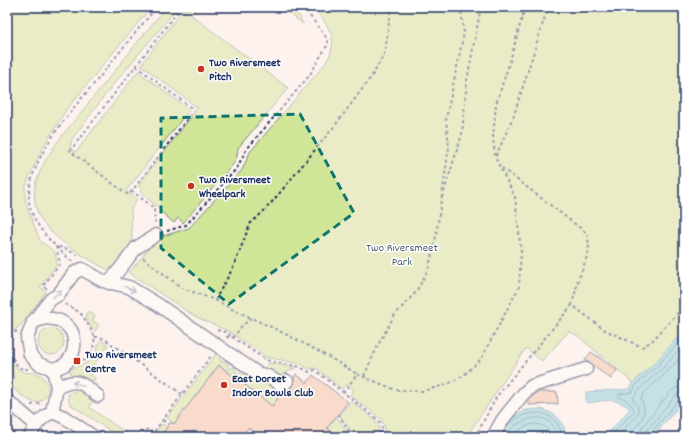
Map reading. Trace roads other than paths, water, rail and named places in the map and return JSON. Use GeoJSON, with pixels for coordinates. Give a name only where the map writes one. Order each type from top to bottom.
{"type":"FeatureCollection","features":[{"type":"Feature","properties":{"kind":"street"},"geometry":{"type":"LineString","coordinates":[[109,283],[136,248],[156,235]]}},
{"type":"Feature","properties":{"kind":"street"},"geometry":{"type":"LineString","coordinates":[[33,322],[46,318],[61,321],[72,330],[75,343],[72,357],[63,366],[52,370],[40,364],[30,355],[27,338],[33,322],[51,299],[58,294],[74,273],[82,269],[103,281],[129,287],[204,336],[224,339],[257,373],[268,376],[283,386],[287,381]]}},
{"type":"Feature","properties":{"kind":"street"},"geometry":{"type":"LineString","coordinates":[[493,437],[503,420],[524,393],[532,386],[586,369]]}},
{"type":"Feature","properties":{"kind":"street"},"geometry":{"type":"LineString","coordinates":[[52,370],[57,387],[52,412]]}},
{"type":"Feature","properties":{"kind":"street"},"geometry":{"type":"LineString","coordinates":[[57,387],[69,382],[75,382],[83,385],[98,396]]}},
{"type":"Feature","properties":{"kind":"street"},"geometry":{"type":"LineString","coordinates":[[7,400],[36,424]]}},
{"type":"Feature","properties":{"kind":"street"},"geometry":{"type":"LineString","coordinates":[[30,437],[36,424],[42,417],[52,412],[64,417],[94,437]]}},
{"type":"Feature","properties":{"kind":"water"},"geometry":{"type":"Polygon","coordinates":[[[684,330],[684,400],[653,437],[605,437],[630,409],[619,402],[610,400],[586,403],[586,392],[630,389],[633,383],[656,362],[684,330]]]}},
{"type":"Feature","properties":{"kind":"water"},"geometry":{"type":"Polygon","coordinates":[[[541,409],[552,413],[559,418],[567,437],[496,437],[505,422],[526,410],[541,409]]]}},
{"type":"Feature","properties":{"kind":"place","name":"Two Riversmeet Pitch"},"geometry":{"type":"Point","coordinates":[201,69]}},
{"type":"Feature","properties":{"kind":"place","name":"Two Riversmeet Wheelpark"},"geometry":{"type":"Point","coordinates":[191,186]}},
{"type":"Feature","properties":{"kind":"place","name":"Two Riversmeet Centre"},"geometry":{"type":"Point","coordinates":[77,361]}},
{"type":"Feature","properties":{"kind":"place","name":"East Dorset Indoor Bowls Club"},"geometry":{"type":"Point","coordinates":[224,385]}},
{"type":"Feature","properties":{"kind":"park label","name":"Two Riversmeet Park"},"geometry":{"type":"Point","coordinates":[402,254]}}]}
